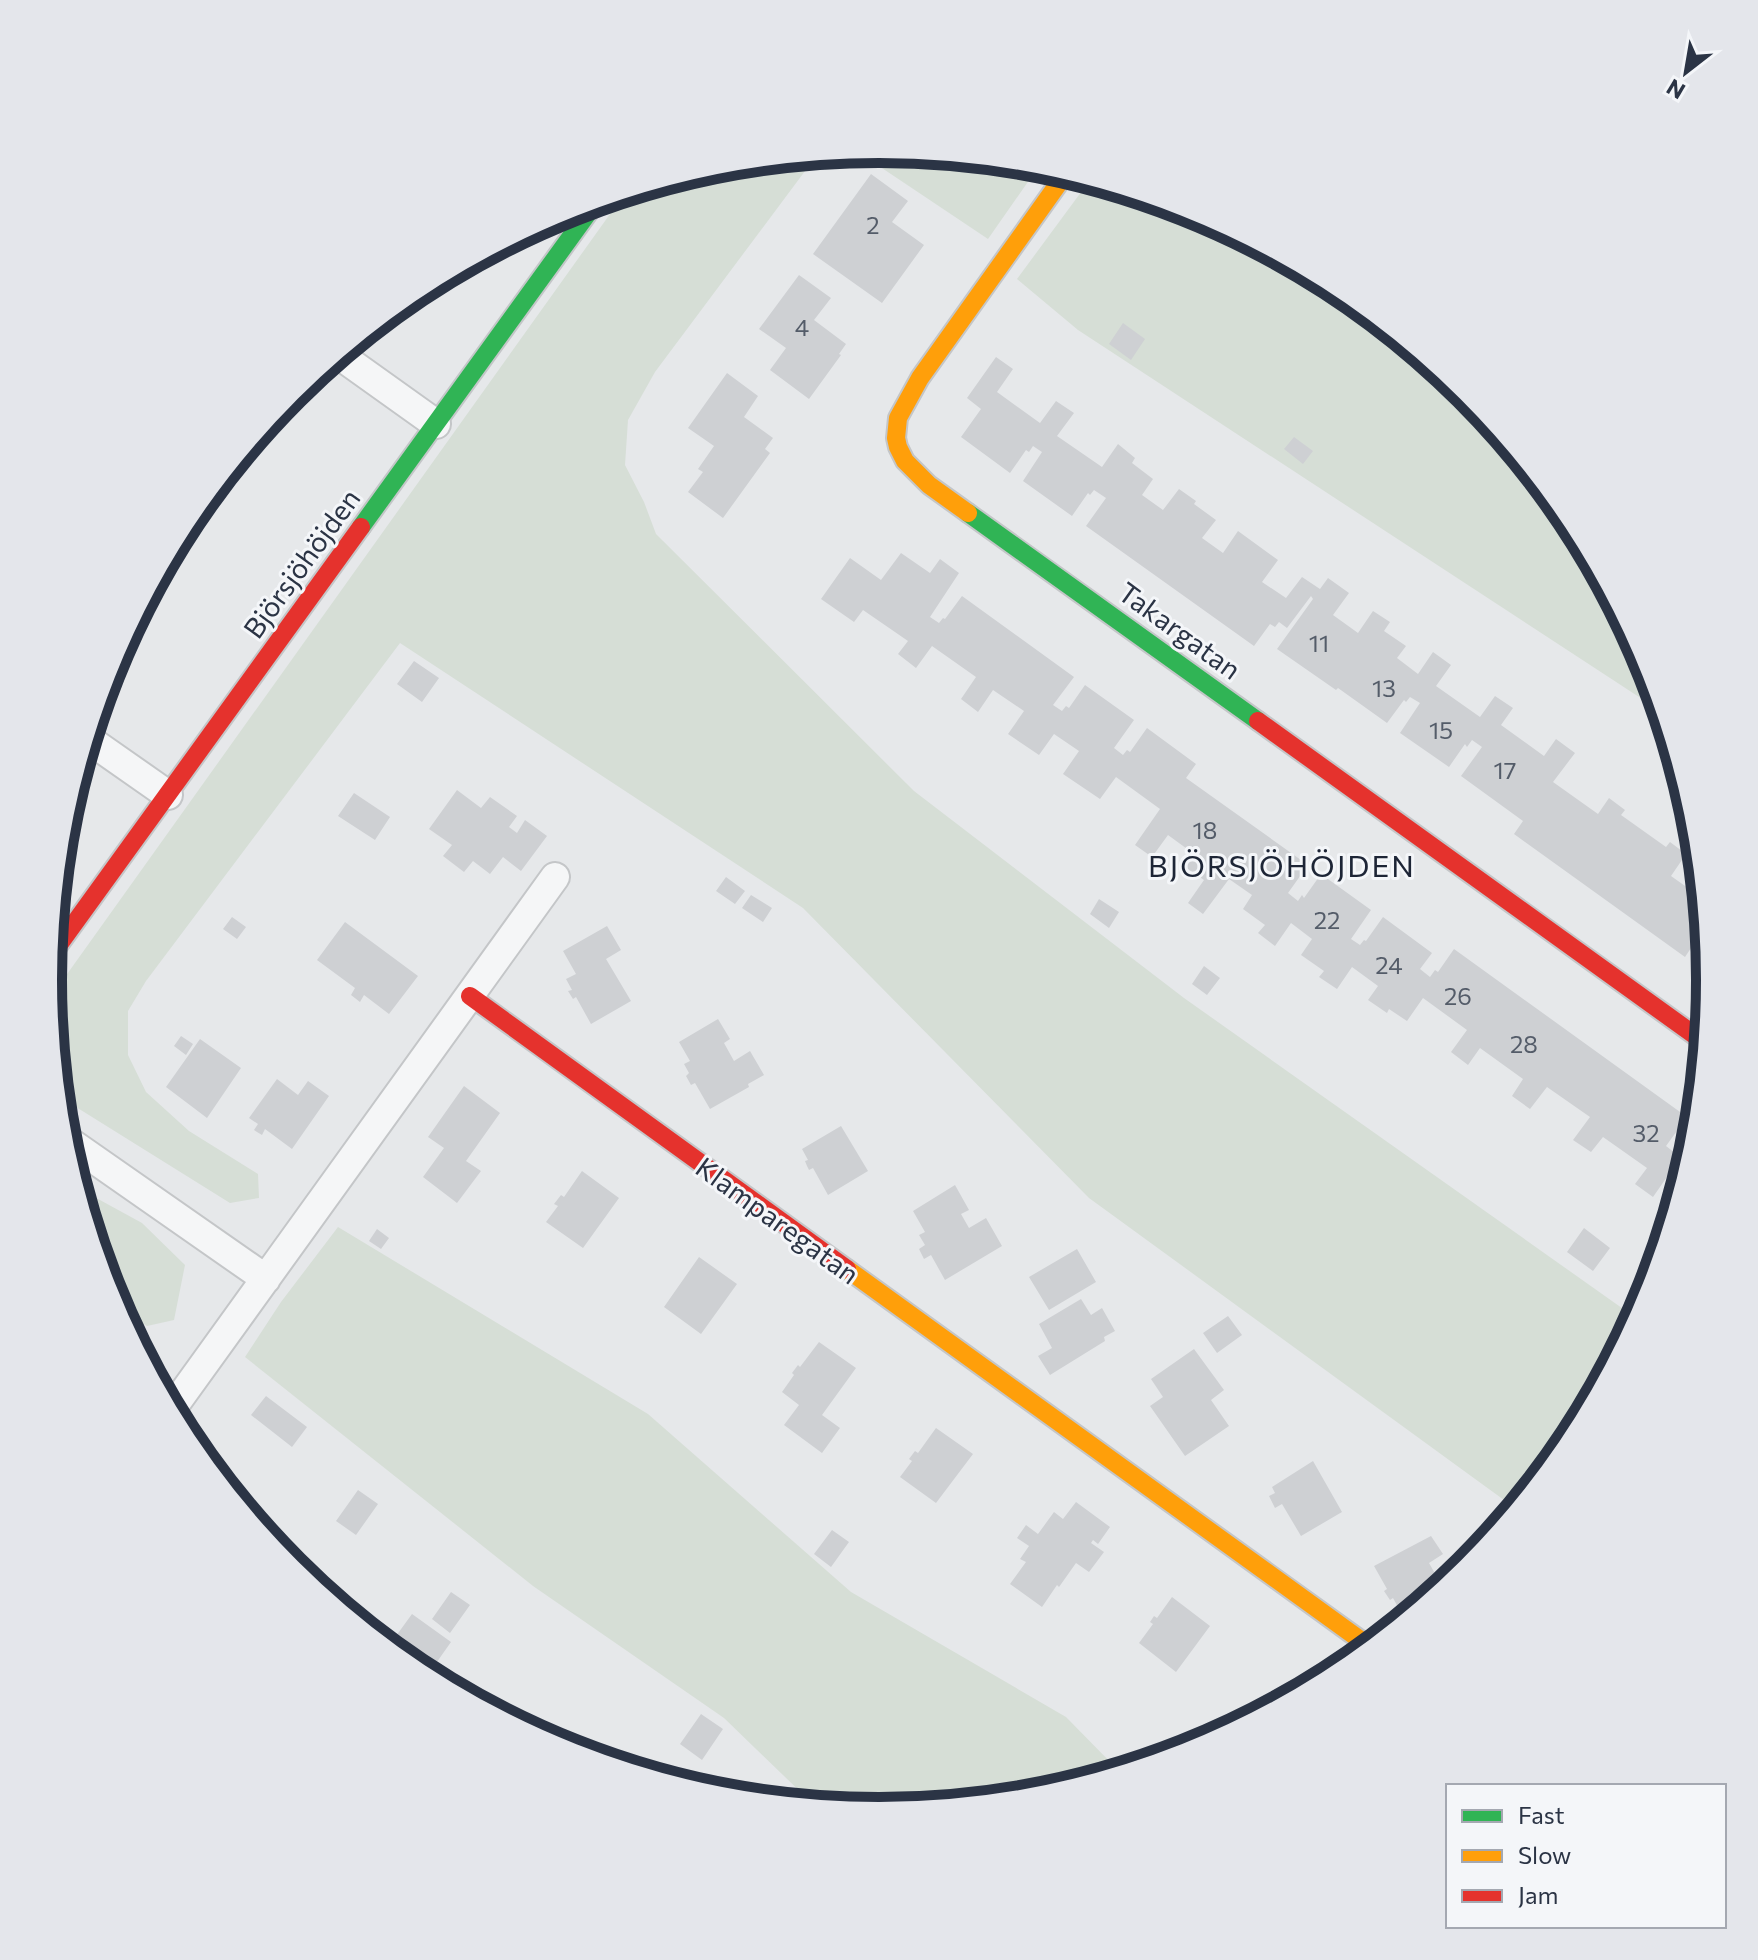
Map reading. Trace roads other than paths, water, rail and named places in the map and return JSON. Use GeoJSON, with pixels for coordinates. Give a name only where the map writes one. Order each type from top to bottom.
{"type":"FeatureCollection","features":[{"type":"Feature","properties":{"kind":"street","name":"Takargatan"},"geometry":{"type":"LineString","coordinates":[[1058,184],[903,408],[896,426],[896,439],[900,456],[911,471],[1694,1035]]}},
{"type":"Feature","properties":{"kind":"street","name":"Björsjöhöjden"},"geometry":{"type":"LineString","coordinates":[[64,938],[584,218]]}},
{"type":"Feature","properties":{"kind":"street"},"geometry":{"type":"LineString","coordinates":[[347,360],[436,424]]}},
{"type":"Feature","properties":{"kind":"street"},"geometry":{"type":"LineString","coordinates":[[97,745],[168,795]]}},
{"type":"Feature","properties":{"kind":"street"},"geometry":{"type":"LineString","coordinates":[[178,1400],[555,877]]}},
{"type":"Feature","properties":{"kind":"street","name":"Klamparegatan"},"geometry":{"type":"LineString","coordinates":[[470,996],[1360,1640]]}},
{"type":"Feature","properties":{"kind":"street"},"geometry":{"type":"LineString","coordinates":[[80,1149],[266,1279]]}},
{"type":"Feature","properties":{"kind":"district","name":"BJÖRSJÖHÖJDEN"},"geometry":{"type":"Point","coordinates":[1282,864]}}]}
